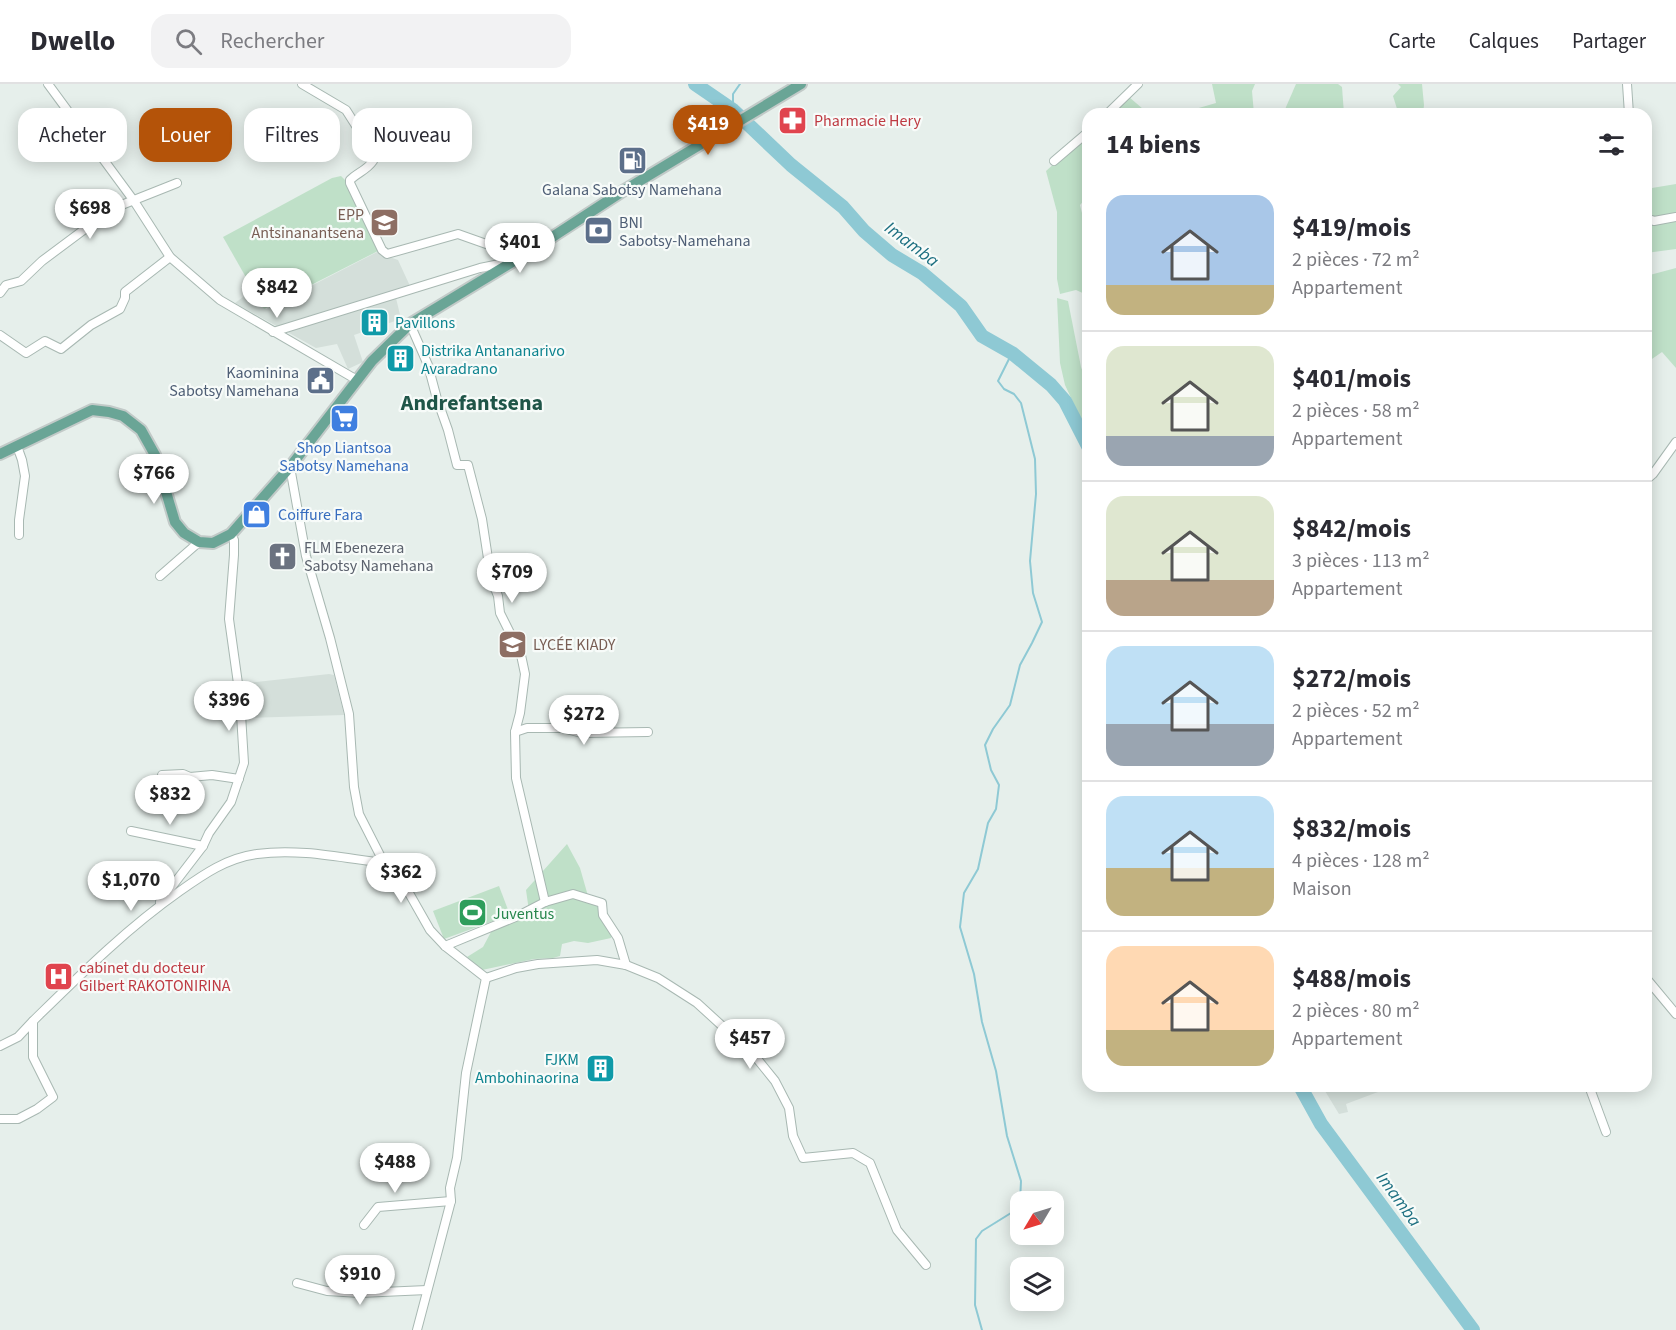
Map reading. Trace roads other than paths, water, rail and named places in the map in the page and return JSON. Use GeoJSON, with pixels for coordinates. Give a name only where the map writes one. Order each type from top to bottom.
{"type":"FeatureCollection","features":[{"type":"Feature","properties":{"kind":"main road"},"geometry":{"type":"LineString","coordinates":[[0,454],[92,410],[123,416],[141,430],[155,455],[175,522],[184,533],[199,542],[213,543],[231,534],[290,467],[375,358],[410,324],[623,191],[801,84]]}},
{"type":"Feature","properties":{"kind":"street"},"geometry":{"type":"LineString","coordinates":[[48,84],[134,201],[170,257],[220,300],[357,380]]}},
{"type":"Feature","properties":{"kind":"street"},"geometry":{"type":"LineString","coordinates":[[273,332],[458,275],[514,261],[506,251],[458,234],[387,254],[382,250],[350,183],[353,177],[367,170],[373,161],[360,132],[346,110],[302,84]]}},
{"type":"Feature","properties":{"kind":"street"},"geometry":{"type":"LineString","coordinates":[[1113,108],[1138,84]]}},
{"type":"Feature","properties":{"kind":"street"},"geometry":{"type":"LineString","coordinates":[[1627,84],[1629,108]]}},
{"type":"Feature","properties":{"kind":"street"},"geometry":{"type":"LineString","coordinates":[[1054,160],[1082,137]]}},
{"type":"Feature","properties":{"kind":"street"},"geometry":{"type":"LineString","coordinates":[[0,293],[6,285],[21,281],[42,261],[114,208],[177,183]]}},
{"type":"Feature","properties":{"kind":"street"},"geometry":{"type":"LineString","coordinates":[[1652,220],[1676,217]]}},
{"type":"Feature","properties":{"kind":"street"},"geometry":{"type":"LineString","coordinates":[[0,335],[26,353],[45,340],[61,349],[91,325],[120,309],[125,292],[170,257]]}},
{"type":"Feature","properties":{"kind":"street"},"geometry":{"type":"LineString","coordinates":[[410,324],[428,365],[457,465],[468,465],[482,519],[491,578],[498,596],[500,612],[521,655],[525,674],[524,692],[515,732],[516,778],[545,902]]}},
{"type":"Feature","properties":{"kind":"street"},"geometry":{"type":"LineString","coordinates":[[1652,475],[1676,442]]}},
{"type":"Feature","properties":{"kind":"street"},"geometry":{"type":"LineString","coordinates":[[17,446],[26,476],[19,535]]}},
{"type":"Feature","properties":{"kind":"street"},"geometry":{"type":"LineString","coordinates":[[290,467],[306,556],[349,714],[354,787],[359,814],[384,863],[405,886],[430,930],[445,946],[486,978]]}},
{"type":"Feature","properties":{"kind":"street"},"geometry":{"type":"LineString","coordinates":[[156,908],[203,846],[209,833],[231,802],[244,763],[240,698],[229,619],[234,555],[234,540],[231,534]]}},
{"type":"Feature","properties":{"kind":"street"},"geometry":{"type":"LineString","coordinates":[[160,576],[199,542]]}},
{"type":"Feature","properties":{"kind":"street"},"geometry":{"type":"LineString","coordinates":[[515,732],[527,728],[562,728],[582,733],[648,732]]}},
{"type":"Feature","properties":{"kind":"street"},"geometry":{"type":"LineString","coordinates":[[162,775],[183,774],[190,777],[212,775],[238,779]]}},
{"type":"Feature","properties":{"kind":"street"},"geometry":{"type":"LineString","coordinates":[[131,831],[203,846]]}},
{"type":"Feature","properties":{"kind":"street"},"geometry":{"type":"LineString","coordinates":[[0,1046],[18,1036],[96,959],[156,908],[215,866],[256,854],[287,851],[384,863]]}},
{"type":"Feature","properties":{"kind":"street"},"geometry":{"type":"LineString","coordinates":[[445,946],[518,916],[545,902],[573,894],[602,903],[603,915],[618,938],[626,965]]}},
{"type":"Feature","properties":{"kind":"street"},"geometry":{"type":"LineString","coordinates":[[486,978],[516,968],[564,961],[597,960],[626,965],[658,978],[698,1003],[754,1055],[775,1081],[789,1108],[793,1136],[803,1158],[853,1154],[870,1162],[897,1230],[926,1265]]}},
{"type":"Feature","properties":{"kind":"street"},"geometry":{"type":"LineString","coordinates":[[417,1330],[451,1201],[450,1188],[456,1158],[466,1073],[486,978]]}},
{"type":"Feature","properties":{"kind":"street"},"geometry":{"type":"LineString","coordinates":[[1652,985],[1676,1014]]}},
{"type":"Feature","properties":{"kind":"street"},"geometry":{"type":"LineString","coordinates":[[0,1119],[18,1119],[53,1097],[33,1057],[33,1021]]}},
{"type":"Feature","properties":{"kind":"street"},"geometry":{"type":"LineString","coordinates":[[1591,1092],[1606,1132]]}},
{"type":"Feature","properties":{"kind":"street"},"geometry":{"type":"LineString","coordinates":[[364,1225],[378,1207],[451,1201]]}},
{"type":"Feature","properties":{"kind":"street"},"geometry":{"type":"LineString","coordinates":[[297,1283],[327,1291],[360,1293],[427,1290]]}},
{"type":"Feature","properties":{"kind":"waterway","name":"Imamba"},"geometry":{"type":"LineString","coordinates":[[695,84],[733,110],[791,165],[843,207],[864,231],[892,255],[922,273],[961,306],[982,336],[1012,353],[1051,385],[1065,401],[1082,434]]}},
{"type":"Feature","properties":{"kind":"waterway"},"geometry":{"type":"LineString","coordinates":[[733,110],[733,94],[740,84]]}},
{"type":"Feature","properties":{"kind":"waterway"},"geometry":{"type":"LineString","coordinates":[[1012,353],[998,381],[1021,403],[1035,459],[1036,494],[1030,561],[1033,593],[1042,622],[1020,665],[1010,705],[985,745],[991,770],[999,785],[996,809],[988,823],[978,869],[964,893],[960,927],[974,974],[982,1022],[996,1071],[1007,1136],[1021,1181],[1021,1191]]}},
{"type":"Feature","properties":{"kind":"waterway","name":"Imamba"},"geometry":{"type":"LineString","coordinates":[[1303,1092],[1321,1124],[1473,1330]]}},
{"type":"Feature","properties":{"kind":"waterway"},"geometry":{"type":"LineString","coordinates":[[982,1330],[975,1305],[976,1239],[982,1231],[1010,1214]]}},
{"type":"Feature","properties":{"kind":"place","name":"Pharmacie Hery"},"geometry":{"type":"Point","coordinates":[793,120]}},
{"type":"Feature","properties":{"kind":"place","name":"Galana Sabotsy Namehana"},"geometry":{"type":"Point","coordinates":[632,161]}},
{"type":"Feature","properties":{"kind":"place","name":"EPP Antsinanantsena"},"geometry":{"type":"Point","coordinates":[385,223]}},
{"type":"Feature","properties":{"kind":"place","name":"BNI Sabotsy-Namehana"},"geometry":{"type":"Point","coordinates":[598,231]}},
{"type":"Feature","properties":{"kind":"place","name":"Pavillons"},"geometry":{"type":"Point","coordinates":[374,322]}},
{"type":"Feature","properties":{"kind":"place","name":"Distrika Antananarivo Avaradrano"},"geometry":{"type":"Point","coordinates":[400,359]}},
{"type":"Feature","properties":{"kind":"place","name":"Kaominina Sabotsy Namehana"},"geometry":{"type":"Point","coordinates":[320,381]}},
{"type":"Feature","properties":{"kind":"place","name":"Shop Liantsoa Sabotsy Namehana"},"geometry":{"type":"Point","coordinates":[344,419]}},
{"type":"Feature","properties":{"kind":"place","name":"Coiffure Fara"},"geometry":{"type":"Point","coordinates":[257,514]}},
{"type":"Feature","properties":{"kind":"place","name":"FLM Ebenezera Sabotsy Namehana"},"geometry":{"type":"Point","coordinates":[283,556]}},
{"type":"Feature","properties":{"kind":"place","name":"LYCÉE KIADY"},"geometry":{"type":"Point","coordinates":[512,644]}},
{"type":"Feature","properties":{"kind":"place","name":"Juventus"},"geometry":{"type":"Point","coordinates":[472,913]}},
{"type":"Feature","properties":{"kind":"place","name":"cabinet du docteur Gilbert RAKOTONIRINA"},"geometry":{"type":"Point","coordinates":[58,976]}},
{"type":"Feature","properties":{"kind":"place","name":"FJKM Ambohinaorina"},"geometry":{"type":"Point","coordinates":[600,1068]}},
{"type":"Feature","properties":{"kind":"district","name":"Andrefantsena"},"geometry":{"type":"Point","coordinates":[472,402]}}]}
